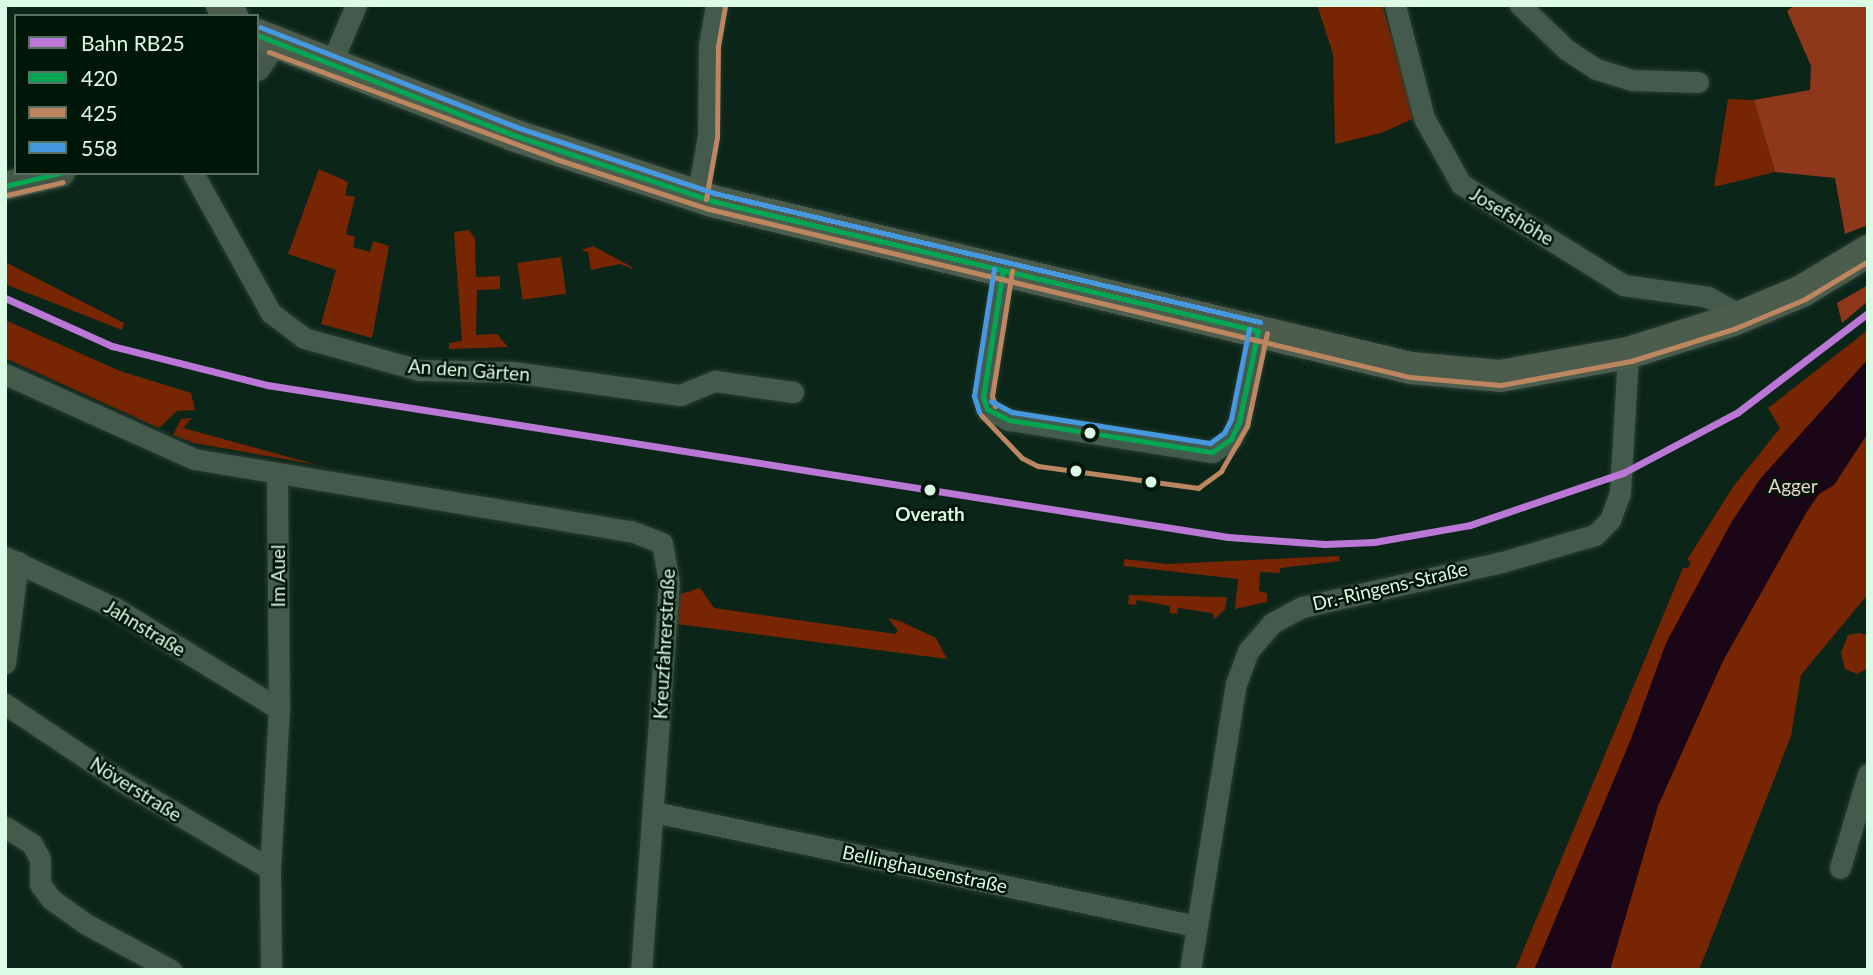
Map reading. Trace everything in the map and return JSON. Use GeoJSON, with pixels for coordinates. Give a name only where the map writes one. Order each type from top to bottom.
{"type":"FeatureCollection","features":[{"type":"Feature","properties":{"kind":"main road"},"geometry":{"type":"LineString","coordinates":[[262,48],[697,197],[1411,368],[1500,376],[1628,353],[1733,320],[1802,291],[1868,251]]}},
{"type":"Feature","properties":{"kind":"street"},"geometry":{"type":"LineString","coordinates":[[337,50],[356,5]]}},
{"type":"Feature","properties":{"kind":"street"},"geometry":{"type":"LineString","coordinates":[[697,197],[708,136],[709,45],[716,5]]}},
{"type":"Feature","properties":{"kind":"street","name":"Josefshöhe"},"geometry":{"type":"LineString","coordinates":[[1395,5],[1423,115],[1461,184],[1623,285],[1708,297],[1728,308],[1733,320]]}},
{"type":"Feature","properties":{"kind":"street"},"geometry":{"type":"LineString","coordinates":[[1520,5],[1567,50],[1595,69],[1632,80],[1698,82]]}},
{"type":"Feature","properties":{"kind":"street"},"geometry":{"type":"LineString","coordinates":[[5,186],[52,175]]}},
{"type":"Feature","properties":{"kind":"street","name":"An den Gärten"},"geometry":{"type":"LineString","coordinates":[[194,175],[271,313],[304,338],[419,370],[512,372],[680,395],[715,382],[793,392]]}},
{"type":"Feature","properties":{"kind":"street"},"geometry":{"type":"LineString","coordinates":[[1003,270],[983,397],[987,409],[1009,419],[1213,452],[1231,439],[1239,422],[1258,331]]}},
{"type":"Feature","properties":{"kind":"street","name":"Dr.-Ringens-Straße"},"geometry":{"type":"LineString","coordinates":[[1190,970],[1236,684],[1248,651],[1262,632],[1291,611],[1323,600],[1502,562],[1595,535],[1610,520],[1620,493],[1628,353]]}},
{"type":"Feature","properties":{"kind":"street"},"geometry":{"type":"LineString","coordinates":[[5,374],[194,459],[278,473]]}},
{"type":"Feature","properties":{"kind":"street","name":"Im Auel"},"geometry":{"type":"LineString","coordinates":[[271,970],[270,869],[279,709],[278,473]]}},
{"type":"Feature","properties":{"kind":"street","name":"Kreuzfahrerstraße"},"geometry":{"type":"LineString","coordinates":[[278,473],[631,531],[662,543],[669,564],[642,970]]}},
{"type":"Feature","properties":{"kind":"street"},"geometry":{"type":"LineString","coordinates":[[5,663],[12,560]]}},
{"type":"Feature","properties":{"kind":"street","name":"Jahnstraße"},"geometry":{"type":"LineString","coordinates":[[12,560],[115,608],[279,709]]}},
{"type":"Feature","properties":{"kind":"street","name":"Növerstraße"},"geometry":{"type":"LineString","coordinates":[[5,704],[113,776],[270,869]]}},
{"type":"Feature","properties":{"kind":"street"},"geometry":{"type":"LineString","coordinates":[[1840,868],[1868,774]]}},
{"type":"Feature","properties":{"kind":"street","name":"Bellinghausenstraße"},"geometry":{"type":"LineString","coordinates":[[654,812],[1196,926]]}},
{"type":"Feature","properties":{"kind":"street"},"geometry":{"type":"LineString","coordinates":[[5,827],[32,844],[40,859],[40,884],[51,899],[86,924],[171,970]]}},
{"type":"Feature","properties":{"kind":"green space"},"geometry":{"type":"Polygon","coordinates":[[[1317,5],[1382,5],[1417,117],[1381,133],[1335,144],[1333,54],[1317,5]]]}},
{"type":"Feature","properties":{"kind":"green space"},"geometry":{"type":"Polygon","coordinates":[[[1728,99],[1754,100],[1775,172],[1714,187],[1728,99]]]}},
{"type":"Feature","properties":{"kind":"green space"},"geometry":{"type":"Polygon","coordinates":[[[319,169],[348,182],[345,195],[355,197],[346,234],[355,237],[353,247],[370,252],[373,241],[389,246],[372,338],[321,324],[336,270],[288,254],[319,169]]]}},
{"type":"Feature","properties":{"kind":"green space"},"geometry":{"type":"Polygon","coordinates":[[[469,230],[475,239],[476,277],[500,276],[500,289],[477,290],[476,335],[497,334],[508,347],[449,349],[449,343],[462,341],[454,232],[469,230]]]}},
{"type":"Feature","properties":{"kind":"green space"},"geometry":{"type":"Polygon","coordinates":[[[593,246],[632,269],[620,264],[591,270],[588,252],[581,250],[593,246]]]}},
{"type":"Feature","properties":{"kind":"green space"},"geometry":{"type":"Polygon","coordinates":[[[561,257],[566,294],[523,300],[517,263],[561,257]]]}},
{"type":"Feature","properties":{"kind":"green space"},"geometry":{"type":"Polygon","coordinates":[[[5,262],[124,323],[122,330],[5,284],[5,262]]]}},
{"type":"Feature","properties":{"kind":"green space"},"geometry":{"type":"Polygon","coordinates":[[[5,320],[120,371],[191,393],[195,410],[177,411],[159,428],[5,358],[5,320]]]}},
{"type":"Feature","properties":{"kind":"green space"},"geometry":{"type":"Polygon","coordinates":[[[1868,330],[1868,594],[1801,675],[1791,736],[1699,970],[1515,970],[1683,568],[1688,568],[1691,561],[1687,560],[1733,487],[1780,428],[1768,408],[1868,330]]]}},
{"type":"Feature","properties":{"kind":"green space"},"geometry":{"type":"Polygon","coordinates":[[[192,418],[183,428],[318,465],[194,443],[173,435],[181,419],[192,418]]]}},
{"type":"Feature","properties":{"kind":"green space"},"geometry":{"type":"Polygon","coordinates":[[[1339,556],[1340,561],[1280,568],[1280,573],[1260,572],[1259,591],[1267,593],[1267,602],[1235,609],[1238,579],[1124,566],[1124,559],[1167,564],[1339,556]]]}},
{"type":"Feature","properties":{"kind":"green space"},"geometry":{"type":"Polygon","coordinates":[[[700,588],[714,608],[895,634],[898,631],[888,618],[900,621],[936,638],[947,659],[677,624],[678,595],[700,588]]]}},
{"type":"Feature","properties":{"kind":"green space"},"geometry":{"type":"Polygon","coordinates":[[[1129,595],[1227,597],[1225,609],[1215,619],[1212,613],[1178,608],[1177,614],[1170,613],[1170,606],[1137,600],[1135,605],[1128,604],[1129,595]]]}},
{"type":"Feature","properties":{"kind":"green space"},"geometry":{"type":"Polygon","coordinates":[[[1860,633],[1868,636],[1868,668],[1857,674],[1845,669],[1841,653],[1848,635],[1860,633]]]}},
{"type":"Feature","properties":{"kind":"shaded area"},"geometry":{"type":"Polygon","coordinates":[[[1795,5],[1868,5],[1868,225],[1845,234],[1835,178],[1775,172],[1754,100],[1810,90],[1811,66],[1787,11],[1795,5]]]}},
{"type":"Feature","properties":{"kind":"shaded area"},"geometry":{"type":"Polygon","coordinates":[[[1868,285],[1868,301],[1842,323],[1837,303],[1868,285]]]}},
{"type":"Feature","properties":{"kind":"shaded area","name":"Agger"},"geometry":{"type":"Polygon","coordinates":[[[1868,359],[1868,433],[1834,485],[1819,494],[1806,513],[1723,661],[1658,806],[1610,970],[1534,970],[1631,739],[1666,643],[1731,523],[1760,479],[1868,359]]]}},
{"type":"Feature","properties":{"kind":"rail line","name":"RB25"},"geometry":{"type":"LineString","coordinates":[[5,298],[112,346],[267,385],[1228,537],[1325,544],[1374,542],[1470,525],[1623,473],[1738,412],[1868,313]]}},
{"type":"Feature","properties":{"kind":"transit line","name":"425"},"geometry":{"type":"LineString","coordinates":[[706,199],[717,137],[718,46],[725,7]]}},
{"type":"Feature","properties":{"kind":"transit line","name":"558"},"geometry":{"type":"LineString","coordinates":[[260,27],[516,127],[714,193],[1260,322]]}},
{"type":"Feature","properties":{"kind":"transit line","name":"420"},"geometry":{"type":"LineString","coordinates":[[259,36],[513,135],[712,201],[1258,331]]}},
{"type":"Feature","properties":{"kind":"transit line","name":"425"},"geometry":{"type":"LineString","coordinates":[[269,52],[556,159],[709,209],[1410,377],[1501,385],[1631,361],[1736,328],[1805,299],[1868,261]]}},
{"type":"Feature","properties":{"kind":"transit line","name":"420"},"geometry":{"type":"LineString","coordinates":[[5,186],[52,175]]}},
{"type":"Feature","properties":{"kind":"transit line","name":"425"},"geometry":{"type":"LineString","coordinates":[[7,195],[63,182]]}},
{"type":"Feature","properties":{"kind":"transit line","name":"558"},"geometry":{"type":"LineString","coordinates":[[979,412],[974,396],[994,269]]}},
{"type":"Feature","properties":{"kind":"transit line","name":"420"},"geometry":{"type":"LineString","coordinates":[[987,409],[983,397],[1003,270]]}},
{"type":"Feature","properties":{"kind":"transit line","name":"425"},"geometry":{"type":"LineString","coordinates":[[995,406],[992,396],[1012,271]]}},
{"type":"Feature","properties":{"kind":"transit line","name":"558"},"geometry":{"type":"LineString","coordinates":[[991,401],[1012,412],[1210,443],[1224,433],[1231,419],[1249,329]]}},
{"type":"Feature","properties":{"kind":"transit line","name":"420"},"geometry":{"type":"LineString","coordinates":[[987,409],[1009,420],[1212,452],[1231,439],[1239,422],[1258,331]]}},
{"type":"Feature","properties":{"kind":"transit line","name":"425"},"geometry":{"type":"LineString","coordinates":[[981,415],[1022,458],[1038,466],[1198,488],[1221,471],[1247,426],[1267,333]]}},
{"type":"Feature","properties":{"kind":"place","name":"Overath"},"geometry":{"type":"Point","coordinates":[930,490]}}]}
